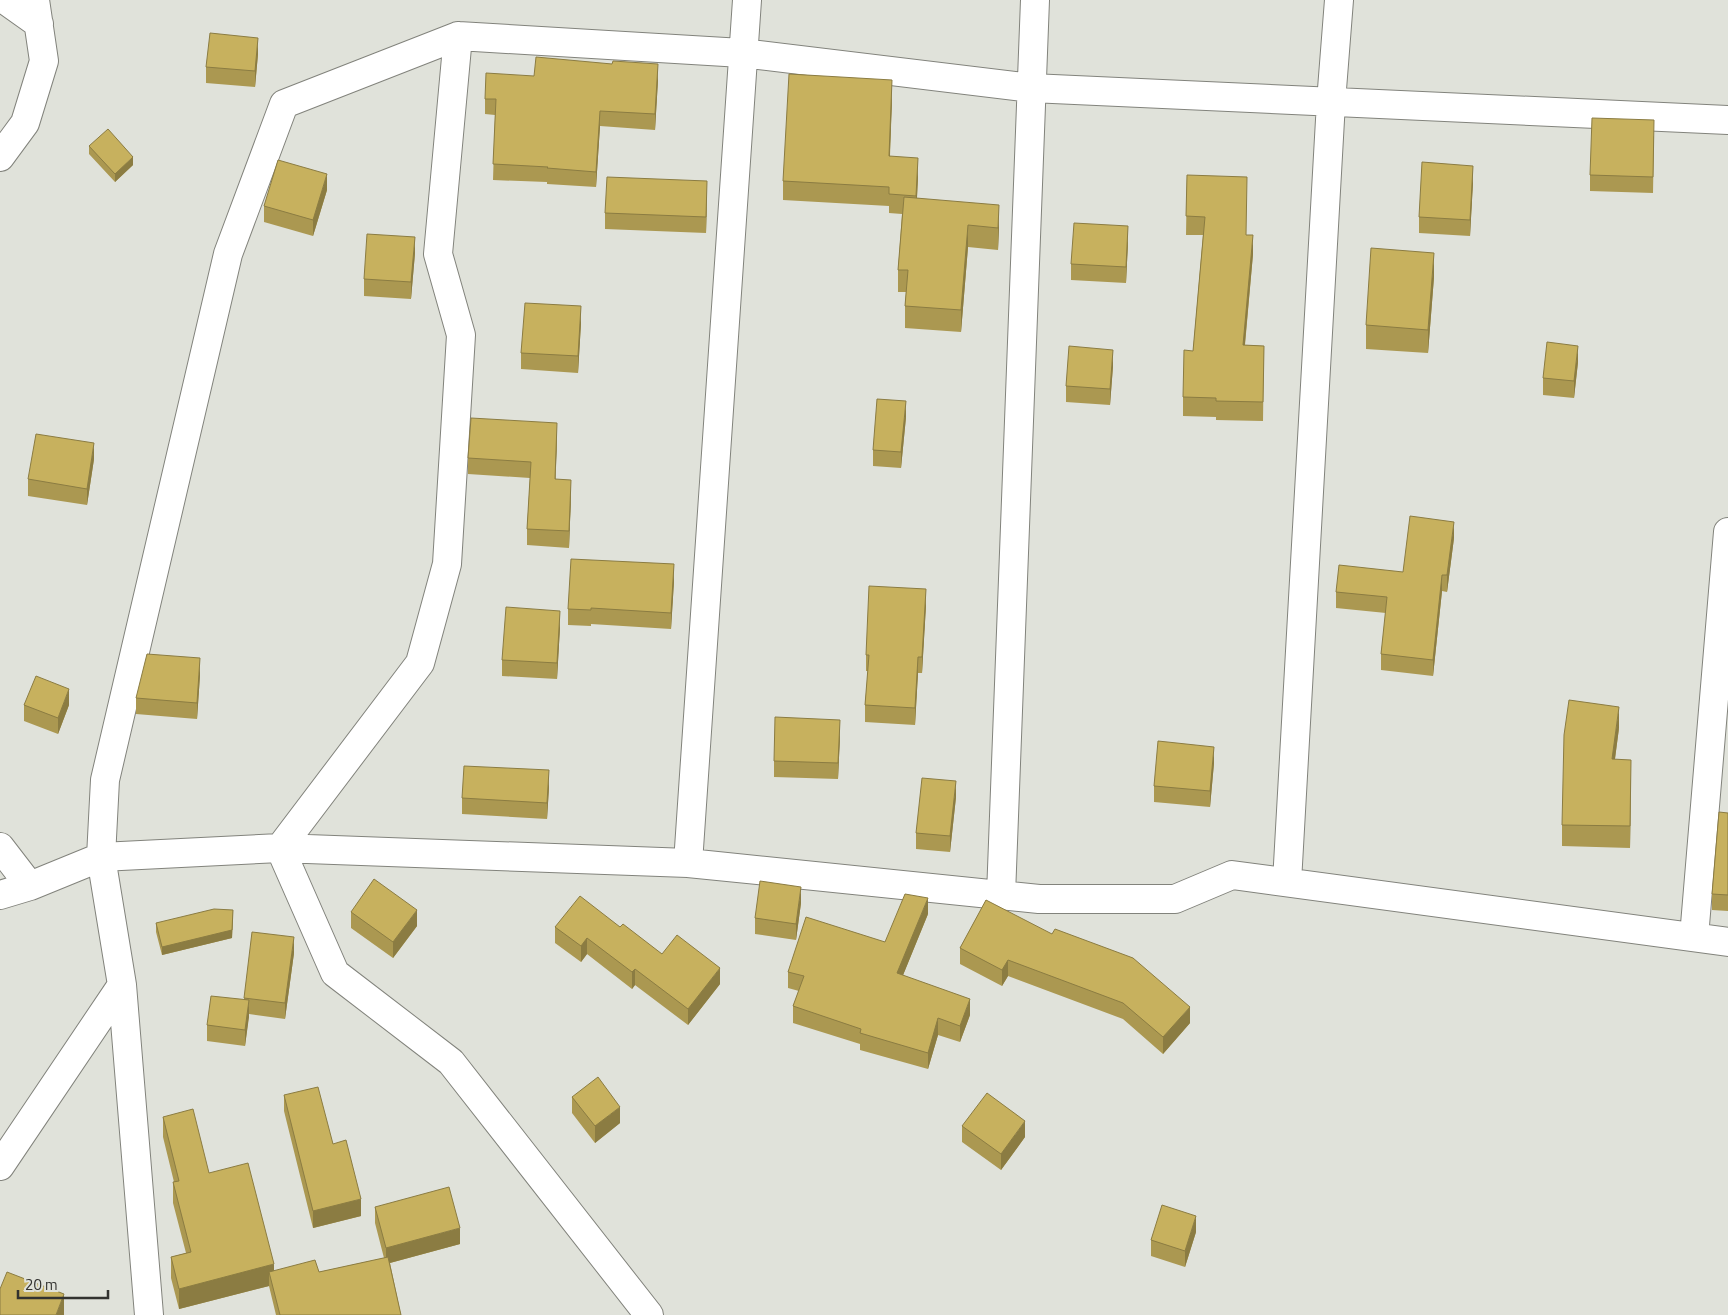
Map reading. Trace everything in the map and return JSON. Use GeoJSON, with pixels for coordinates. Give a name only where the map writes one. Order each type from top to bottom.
{"type":"FeatureCollection","features":[{"type":"Feature","properties":{"kind":"street"},"geometry":{"type":"LineString","coordinates":[[0,157],[25,123],[44,61],[37,12],[5,0]]}},
{"type":"Feature","properties":{"kind":"street"},"geometry":{"type":"LineString","coordinates":[[688,863],[747,0]]}},
{"type":"Feature","properties":{"kind":"street"},"geometry":{"type":"LineString","coordinates":[[1001,895],[1035,0]]}},
{"type":"Feature","properties":{"kind":"street"},"geometry":{"type":"LineString","coordinates":[[1287,882],[1331,102],[1339,0]]}},
{"type":"Feature","properties":{"kind":"street"},"geometry":{"type":"LineString","coordinates":[[280,848],[420,663],[447,564],[461,335],[438,254],[458,36]]}},
{"type":"Feature","properties":{"kind":"street"},"geometry":{"type":"LineString","coordinates":[[149,1315],[122,985],[101,857],[105,780],[228,254],[284,104],[458,36],[742,53],[1031,88],[1728,120]]}},
{"type":"Feature","properties":{"kind":"street"},"geometry":{"type":"LineString","coordinates":[[1694,937],[1728,532]]}},
{"type":"Feature","properties":{"kind":"street"},"geometry":{"type":"LineString","coordinates":[[0,847],[30,886]]}},
{"type":"Feature","properties":{"kind":"street"},"geometry":{"type":"LineString","coordinates":[[280,848],[335,973],[451,1062],[649,1315]]}},
{"type":"Feature","properties":{"kind":"street"},"geometry":{"type":"LineString","coordinates":[[0,895],[30,886],[101,857],[280,848],[688,863],[1039,899],[1175,899],[1232,875],[1728,942]]}},
{"type":"Feature","properties":{"kind":"street"},"geometry":{"type":"LineString","coordinates":[[0,1166],[122,985]]}},
{"type":"Feature","properties":{"kind":"building"},"geometry":{"type":"Polygon","coordinates":[[[210,33],[258,38],[255,71],[206,67],[210,33]]]}},
{"type":"Feature","properties":{"kind":"building"},"geometry":{"type":"Polygon","coordinates":[[[536,57],[612,64],[613,61],[658,64],[655,114],[600,111],[596,172],[493,164],[496,99],[485,99],[486,73],[534,76],[536,57]]]}},
{"type":"Feature","properties":{"kind":"building"},"geometry":{"type":"Polygon","coordinates":[[[789,74],[892,80],[889,156],[918,158],[916,196],[889,194],[889,187],[783,181],[789,74]]]}},
{"type":"Feature","properties":{"kind":"building"},"geometry":{"type":"Polygon","coordinates":[[[1592,118],[1654,120],[1653,177],[1590,175],[1592,118]]]}},
{"type":"Feature","properties":{"kind":"building"},"geometry":{"type":"Polygon","coordinates":[[[108,129],[133,157],[115,174],[89,146],[108,129]]]}},
{"type":"Feature","properties":{"kind":"building"},"geometry":{"type":"Polygon","coordinates":[[[278,160],[327,174],[313,220],[264,206],[278,160]]]}},
{"type":"Feature","properties":{"kind":"building"},"geometry":{"type":"Polygon","coordinates":[[[1422,162],[1473,166],[1470,220],[1419,217],[1422,162]]]}},
{"type":"Feature","properties":{"kind":"building"},"geometry":{"type":"Polygon","coordinates":[[[1187,175],[1247,177],[1246,235],[1253,235],[1243,345],[1264,346],[1263,402],[1216,401],[1216,398],[1183,397],[1184,350],[1193,351],[1205,217],[1186,216],[1187,175]]]}},
{"type":"Feature","properties":{"kind":"building"},"geometry":{"type":"Polygon","coordinates":[[[607,177],[707,181],[706,217],[605,213],[607,177]]]}},
{"type":"Feature","properties":{"kind":"building"},"geometry":{"type":"Polygon","coordinates":[[[904,197],[999,205],[998,228],[968,225],[961,310],[905,306],[908,270],[898,270],[904,197]]]}},
{"type":"Feature","properties":{"kind":"building"},"geometry":{"type":"Polygon","coordinates":[[[1074,223],[1128,226],[1126,267],[1071,264],[1074,223]]]}},
{"type":"Feature","properties":{"kind":"building"},"geometry":{"type":"Polygon","coordinates":[[[367,234],[415,237],[411,282],[364,279],[367,234]]]}},
{"type":"Feature","properties":{"kind":"building"},"geometry":{"type":"Polygon","coordinates":[[[1371,248],[1434,253],[1428,330],[1366,325],[1371,248]]]}},
{"type":"Feature","properties":{"kind":"building"},"geometry":{"type":"Polygon","coordinates":[[[525,303],[581,306],[578,356],[521,353],[525,303]]]}},
{"type":"Feature","properties":{"kind":"building"},"geometry":{"type":"Polygon","coordinates":[[[1547,342],[1578,346],[1574,381],[1543,378],[1547,342]]]}},
{"type":"Feature","properties":{"kind":"building"},"geometry":{"type":"Polygon","coordinates":[[[1069,346],[1113,350],[1110,389],[1066,386],[1069,346]]]}},
{"type":"Feature","properties":{"kind":"building"},"geometry":{"type":"Polygon","coordinates":[[[877,399],[906,401],[901,452],[873,450],[877,399]]]}},
{"type":"Feature","properties":{"kind":"building"},"geometry":{"type":"Polygon","coordinates":[[[471,418],[557,423],[555,479],[571,480],[569,531],[527,529],[531,462],[468,458],[471,418]]]}},
{"type":"Feature","properties":{"kind":"building"},"geometry":{"type":"Polygon","coordinates":[[[36,434],[94,443],[87,489],[28,479],[36,434]]]}},
{"type":"Feature","properties":{"kind":"building"},"geometry":{"type":"Polygon","coordinates":[[[1410,516],[1454,522],[1447,575],[1442,575],[1433,660],[1381,654],[1387,597],[1336,592],[1339,565],[1403,572],[1410,516]]]}},
{"type":"Feature","properties":{"kind":"building"},"geometry":{"type":"Polygon","coordinates":[[[571,559],[674,564],[671,613],[591,608],[591,610],[568,609],[571,559]]]}},
{"type":"Feature","properties":{"kind":"building"},"geometry":{"type":"Polygon","coordinates":[[[869,586],[926,589],[922,657],[918,657],[915,708],[865,705],[869,655],[866,655],[869,586]]]}},
{"type":"Feature","properties":{"kind":"building"},"geometry":{"type":"Polygon","coordinates":[[[506,607],[560,611],[557,663],[502,660],[506,607]]]}},
{"type":"Feature","properties":{"kind":"building"},"geometry":{"type":"Polygon","coordinates":[[[147,654],[200,658],[197,703],[136,698],[147,654]]]}},
{"type":"Feature","properties":{"kind":"building"},"geometry":{"type":"Polygon","coordinates":[[[36,676],[69,689],[58,718],[24,705],[36,676]]]}},
{"type":"Feature","properties":{"kind":"building"},"geometry":{"type":"Polygon","coordinates":[[[1569,700],[1619,707],[1612,759],[1631,760],[1630,826],[1562,825],[1564,735],[1569,700]]]}},
{"type":"Feature","properties":{"kind":"building"},"geometry":{"type":"Polygon","coordinates":[[[775,717],[840,720],[838,763],[774,761],[775,717]]]}},
{"type":"Feature","properties":{"kind":"building"},"geometry":{"type":"Polygon","coordinates":[[[1158,741],[1214,747],[1210,791],[1154,786],[1158,741]]]}},
{"type":"Feature","properties":{"kind":"building"},"geometry":{"type":"Polygon","coordinates":[[[464,766],[549,770],[547,803],[462,798],[464,766]]]}},
{"type":"Feature","properties":{"kind":"building"},"geometry":{"type":"Polygon","coordinates":[[[922,778],[956,781],[950,836],[916,833],[922,778]]]}},
{"type":"Feature","properties":{"kind":"building"},"geometry":{"type":"Polygon","coordinates":[[[1719,812],[1728,813],[1728,895],[1712,894],[1719,812]]]}},
{"type":"Feature","properties":{"kind":"building"},"geometry":{"type":"Polygon","coordinates":[[[374,879],[417,910],[393,942],[351,912],[374,879]]]}},
{"type":"Feature","properties":{"kind":"building"},"geometry":{"type":"Polygon","coordinates":[[[760,881],[801,887],[796,924],[755,918],[760,881]]]}},
{"type":"Feature","properties":{"kind":"building"},"geometry":{"type":"Polygon","coordinates":[[[905,894],[928,898],[897,973],[970,999],[960,1026],[938,1018],[928,1053],[860,1033],[861,1029],[793,1006],[804,976],[788,972],[806,917],[885,942],[905,894]]]}},
{"type":"Feature","properties":{"kind":"building"},"geometry":{"type":"Polygon","coordinates":[[[580,896],[620,927],[623,924],[662,954],[677,935],[720,968],[688,1009],[635,969],[632,972],[587,938],[581,946],[555,927],[580,896]]]}},
{"type":"Feature","properties":{"kind":"building"},"geometry":{"type":"Polygon","coordinates":[[[986,900],[1052,934],[1055,929],[1133,958],[1190,1007],[1163,1037],[1123,1003],[1008,960],[1002,970],[960,948],[986,900]]]}},
{"type":"Feature","properties":{"kind":"building"},"geometry":{"type":"Polygon","coordinates":[[[214,909],[233,910],[232,930],[162,947],[156,923],[214,909]]]}},
{"type":"Feature","properties":{"kind":"building"},"geometry":{"type":"Polygon","coordinates":[[[252,932],[294,937],[285,1003],[244,998],[252,932]]]}},
{"type":"Feature","properties":{"kind":"building"},"geometry":{"type":"Polygon","coordinates":[[[211,996],[249,1000],[245,1030],[207,1025],[211,996]]]}},
{"type":"Feature","properties":{"kind":"building"},"geometry":{"type":"Polygon","coordinates":[[[598,1077],[620,1107],[595,1126],[572,1097],[598,1077]]]}},
{"type":"Feature","properties":{"kind":"building"},"geometry":{"type":"Polygon","coordinates":[[[318,1087],[333,1144],[346,1140],[361,1199],[313,1211],[284,1095],[318,1087]]]}},
{"type":"Feature","properties":{"kind":"building"},"geometry":{"type":"Polygon","coordinates":[[[987,1093],[1025,1121],[1001,1154],[962,1126],[987,1093]]]}},
{"type":"Feature","properties":{"kind":"building"},"geometry":{"type":"Polygon","coordinates":[[[193,1109],[209,1173],[248,1163],[274,1264],[179,1289],[171,1257],[191,1252],[173,1182],[179,1181],[163,1117],[193,1109]]]}},
{"type":"Feature","properties":{"kind":"building"},"geometry":{"type":"Polygon","coordinates":[[[449,1187],[460,1228],[386,1248],[375,1207],[449,1187]]]}},
{"type":"Feature","properties":{"kind":"building"},"geometry":{"type":"Polygon","coordinates":[[[1162,1205],[1196,1216],[1185,1251],[1151,1240],[1162,1205]]]}},
{"type":"Feature","properties":{"kind":"building"},"geometry":{"type":"Polygon","coordinates":[[[388,1257],[401,1315],[280,1315],[269,1272],[315,1260],[319,1272],[388,1257]]]}},
{"type":"Feature","properties":{"kind":"building"},"geometry":{"type":"Polygon","coordinates":[[[7,1272],[64,1294],[56,1315],[0,1315],[0,1289],[7,1272]]]}}]}
